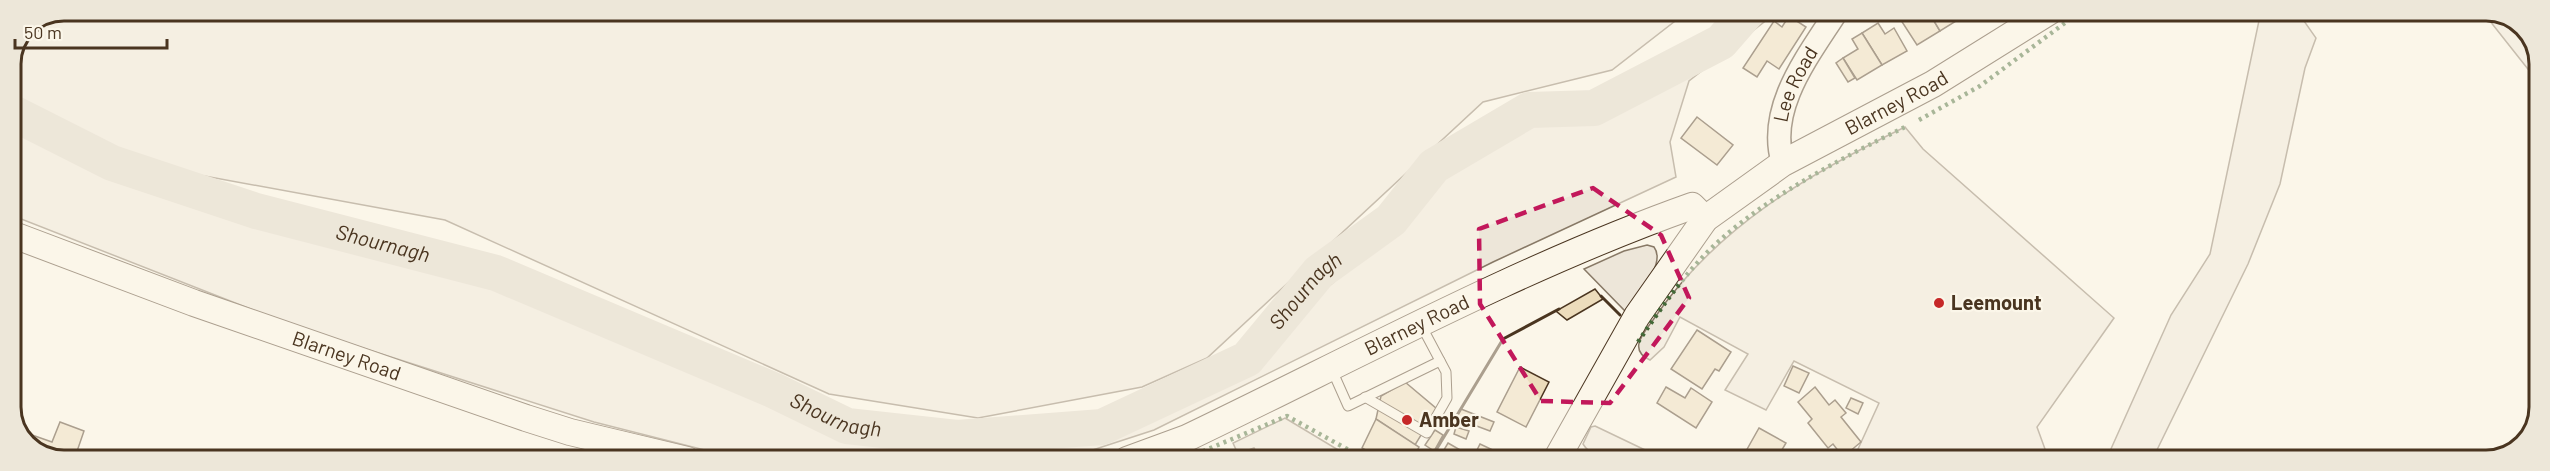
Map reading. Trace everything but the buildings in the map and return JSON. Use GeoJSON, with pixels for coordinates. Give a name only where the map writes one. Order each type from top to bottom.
{"type":"FeatureCollection","features":[{"type":"Feature","properties":{"kind":"main road","name":"Blarney Road"},"geometry":{"type":"LineString","coordinates":[[1562,450],[1637,316],[1705,219],[1783,163],[1933,84],[2034,21]]}},
{"type":"Feature","properties":{"kind":"main road","name":"Blarney Road"},"geometry":{"type":"LineString","coordinates":[[1154,450],[1187,438],[1422,325],[1638,225],[1692,206],[1705,219]]}},
{"type":"Feature","properties":{"kind":"main road","name":"Blarney Road"},"geometry":{"type":"LineString","coordinates":[[21,238],[184,300],[526,418],[570,432],[645,450]]}},
{"type":"Feature","properties":{"kind":"street","name":"Lee Road"},"geometry":{"type":"LineString","coordinates":[[1783,163],[1778,148],[1780,115],[1788,94],[1831,21]]}},
{"type":"Feature","properties":{"kind":"lane"},"geometry":{"type":"LineString","coordinates":[[1365,397],[1427,433],[1447,398],[1446,372],[1422,325]]}},
{"type":"Feature","properties":{"kind":"lane"},"geometry":{"type":"LineString","coordinates":[[1332,369],[1348,406],[1440,361]]}},
{"type":"Feature","properties":{"kind":"highlighted area"},"geometry":{"type":"Polygon","coordinates":[[[1593,188],[1661,235],[1689,298],[1610,403],[1541,401],[1480,304],[1479,229],[1593,188]]]}},
{"type":"Feature","properties":{"kind":"shaded area"},"geometry":{"type":"Polygon","coordinates":[[[64,21],[1675,21],[1612,70],[1483,102],[1207,358],[1142,387],[978,418],[829,394],[445,220],[161,168],[103,148],[21,110],[21,64],[24,47],[40,28],[47,24],[64,21]]]}},
{"type":"Feature","properties":{"kind":"shaded area"},"geometry":{"type":"Polygon","coordinates":[[[1745,21],[1765,21],[1689,81],[1670,142],[1676,177],[1493,262],[1154,430],[1093,450],[705,450],[594,422],[294,326],[21,219],[21,126],[108,167],[184,194],[257,217],[465,271],[547,300],[835,427],[882,442],[1097,435],[1247,366],[1307,305],[1412,215],[1440,173],[1530,116],[1593,112],[1662,82],[1723,44],[1745,21]]]}},
{"type":"Feature","properties":{"kind":"shaded area"},"geometry":{"type":"Polygon","coordinates":[[[2259,21],[2304,21],[2316,38],[2305,68],[2280,184],[2248,264],[2157,450],[2110,450],[2171,315],[2210,254],[2259,21]]]}},
{"type":"Feature","properties":{"kind":"shaded area"},"geometry":{"type":"Polygon","coordinates":[[[2490,21],[2505,25],[2520,38],[2528,53],[2529,70],[2490,21]]]}},
{"type":"Feature","properties":{"kind":"shaded area"},"geometry":{"type":"Polygon","coordinates":[[[1905,127],[1923,149],[2114,318],[2037,427],[2045,450],[1858,450],[1879,403],[1794,361],[1766,410],[1725,390],[1748,354],[1680,317],[1664,347],[1650,360],[1640,352],[1642,336],[1678,287],[1705,257],[1766,207],[1833,164],[1905,127]]]}},
{"type":"Feature","properties":{"kind":"shaded area"},"geometry":{"type":"Polygon","coordinates":[[[1647,245],[1654,247],[1657,262],[1649,280],[1626,312],[1584,269],[1624,251],[1647,245]]]}},
{"type":"Feature","properties":{"kind":"shaded area"},"geometry":{"type":"Polygon","coordinates":[[[1285,418],[1338,450],[1255,450],[1254,448],[1236,450],[1233,443],[1285,418]]]}},
{"type":"Feature","properties":{"kind":"shaded area"},"geometry":{"type":"Polygon","coordinates":[[[1595,426],[1645,450],[1588,450],[1583,444],[1591,427],[1595,426]]]}},
{"type":"Feature","properties":{"kind":"waterway","name":"Shournagh"},"geometry":{"type":"LineString","coordinates":[[21,117],[112,163],[256,211],[496,273],[773,390],[847,426],[957,438],[1102,427],[1247,359],[1319,272],[1391,220],[1434,166],[1529,110],[1594,108],[1721,42],[1739,21]]}},
{"type":"Feature","properties":{"kind":"hedge"},"geometry":{"type":"LineString","coordinates":[[1919,120],[1980,86],[2068,21]]}},
{"type":"Feature","properties":{"kind":"hedge"},"geometry":{"type":"LineString","coordinates":[[1638,342],[1667,300],[1699,261],[1743,221],[1796,185],[1905,127]]}},
{"type":"Feature","properties":{"kind":"hedge"},"geometry":{"type":"LineString","coordinates":[[1206,450],[1287,416],[1349,450]]}},
{"type":"Feature","properties":{"kind":"wall"},"geometry":{"type":"LineString","coordinates":[[1601,296],[1620,315]]}},
{"type":"Feature","properties":{"kind":"wall"},"geometry":{"type":"LineString","coordinates":[[1436,450],[1503,339],[1559,309]]}},
{"type":"Feature","properties":{"kind":"place","name":"Leemount"},"geometry":{"type":"Point","coordinates":[1939,303]}},
{"type":"Feature","properties":{"kind":"place","name":"Amber"},"geometry":{"type":"Point","coordinates":[1407,420]}}]}
